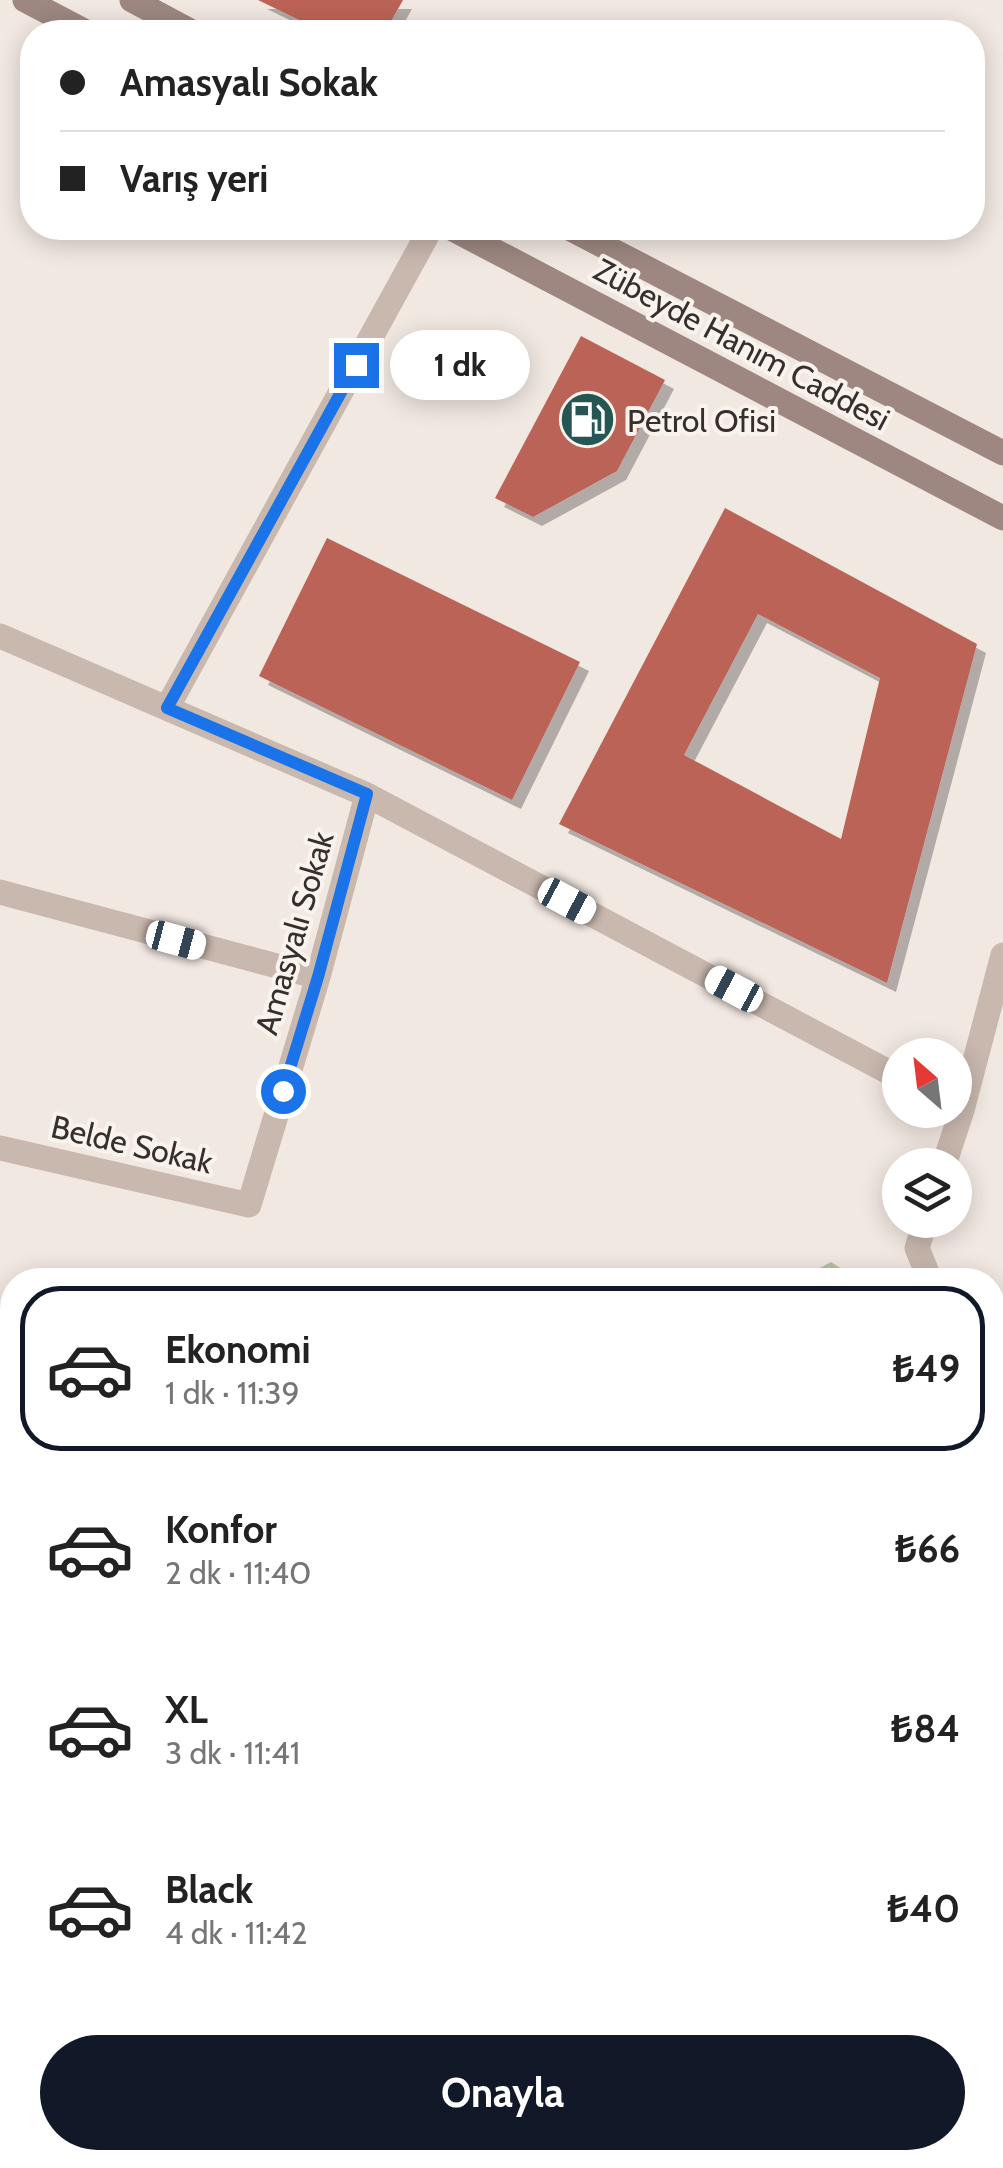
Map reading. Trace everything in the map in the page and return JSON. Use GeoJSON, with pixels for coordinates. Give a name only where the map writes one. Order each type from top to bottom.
{"type":"FeatureCollection","features":[{"type":"Feature","properties":{"kind":"main road"},"geometry":{"type":"LineString","coordinates":[[25,0],[63,20]]}},
{"type":"Feature","properties":{"kind":"main road"},"geometry":{"type":"LineString","coordinates":[[132,0],[170,20]]}},
{"type":"Feature","properties":{"kind":"main road","name":"Zübeyde Hanım Caddesi"},"geometry":{"type":"LineString","coordinates":[[473,240],[1003,518]]}},
{"type":"Feature","properties":{"kind":"main road","name":"Zübeyde Hanım Caddesi"},"geometry":{"type":"LineString","coordinates":[[592,240],[1003,452]]}},
{"type":"Feature","properties":{"kind":"street"},"geometry":{"type":"LineString","coordinates":[[167,708],[425,240]]}},
{"type":"Feature","properties":{"kind":"street"},"geometry":{"type":"LineString","coordinates":[[0,636],[367,794],[882,1068]]}},
{"type":"Feature","properties":{"kind":"street","name":"Amasyalı Sokak"},"geometry":{"type":"LineString","coordinates":[[249,1205],[318,977],[367,794]]}},
{"type":"Feature","properties":{"kind":"street"},"geometry":{"type":"LineString","coordinates":[[0,892],[318,977]]}},
{"type":"Feature","properties":{"kind":"street"},"geometry":{"type":"LineString","coordinates":[[972,1061],[1003,955]]}},
{"type":"Feature","properties":{"kind":"street","name":"Belde Sokak"},"geometry":{"type":"LineString","coordinates":[[0,1148],[249,1205]]}},
{"type":"Feature","properties":{"kind":"street"},"geometry":{"type":"LineString","coordinates":[[920,1238],[917,1248],[925,1268]]}},
{"type":"Feature","properties":{"kind":"green space"},"geometry":{"type":"Polygon","coordinates":[[[831,1262],[840,1268],[819,1268],[831,1262]]]}},
{"type":"Feature","properties":{"kind":"building"},"geometry":{"type":"Polygon","coordinates":[[[258,0],[403,0],[392,20],[299,20],[258,0]]]}},
{"type":"Feature","properties":{"kind":"building"},"geometry":{"type":"Polygon","coordinates":[[[581,336],[665,380],[617,471],[533,517],[495,498],[581,336]]]}},
{"type":"Feature","properties":{"kind":"building"},"geometry":{"type":"Polygon","coordinates":[[[725,508],[977,644],[887,983],[559,824],[725,508]],[[758,614],[684,755],[841,839],[880,678],[758,614]]]}},
{"type":"Feature","properties":{"kind":"building"},"geometry":{"type":"Polygon","coordinates":[[[327,538],[580,662],[512,800],[259,676],[327,538]]]}},
{"type":"Feature","properties":{"kind":"place","name":"Petrol Ofisi"},"geometry":{"type":"Point","coordinates":[588,420]}},
{"type":"Feature","properties":{"kind":"route"},"geometry":{"type":"LineString","coordinates":[[283,1091],[367,794],[167,708],[356,365]]}}]}
